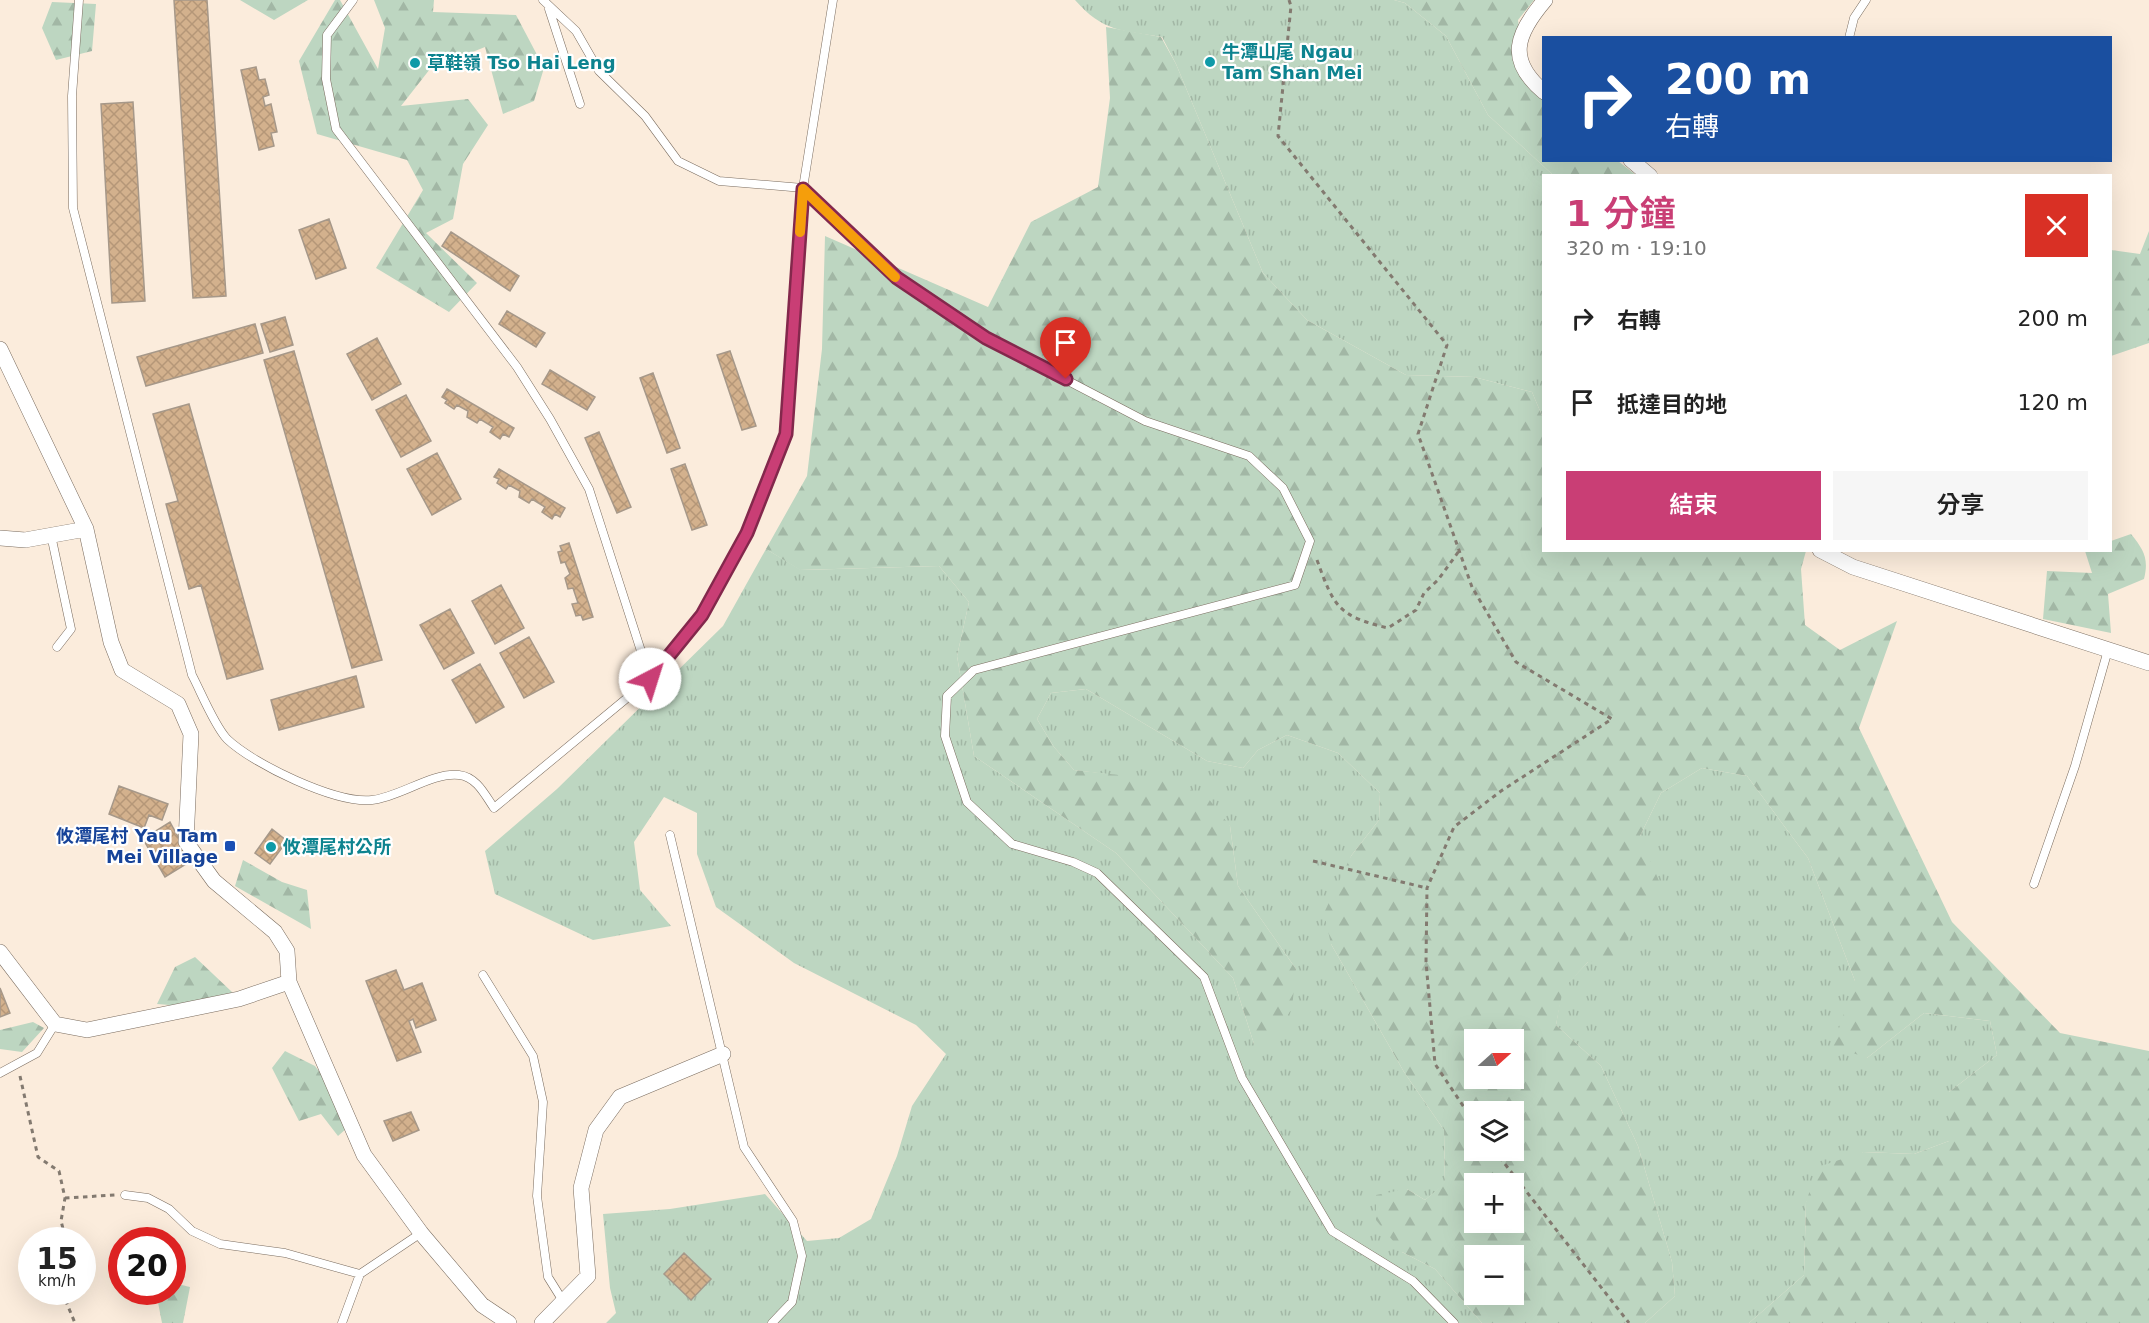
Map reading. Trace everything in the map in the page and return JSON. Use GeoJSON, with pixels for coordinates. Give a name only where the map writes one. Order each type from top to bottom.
{"type":"FeatureCollection","features":[{"type":"Feature","properties":{"kind":"street"},"geometry":{"type":"LineString","coordinates":[[1542,90],[1525,72],[1519,49],[1524,27],[1545,0]]}},
{"type":"Feature","properties":{"kind":"street"},"geometry":{"type":"LineString","coordinates":[[1633,162],[1648,174]]}},
{"type":"Feature","properties":{"kind":"street"},"geometry":{"type":"LineString","coordinates":[[0,349],[86,529],[111,642],[122,670],[178,704],[191,734],[186,842],[213,881],[275,932],[287,951],[289,982],[364,1155],[421,1233],[482,1305],[509,1323]]}},
{"type":"Feature","properties":{"kind":"street"},"geometry":{"type":"LineString","coordinates":[[0,538],[25,540],[86,529]]}},
{"type":"Feature","properties":{"kind":"street"},"geometry":{"type":"LineString","coordinates":[[1824,552],[1853,567],[2149,663]]}},
{"type":"Feature","properties":{"kind":"street"},"geometry":{"type":"LineString","coordinates":[[0,952],[55,1024],[87,1030],[239,999],[289,982]]}},
{"type":"Feature","properties":{"kind":"street"},"geometry":{"type":"LineString","coordinates":[[542,1323],[588,1276],[581,1188],[596,1130],[620,1097],[723,1054]]}},
{"type":"Feature","properties":{"kind":"lane"},"geometry":{"type":"LineString","coordinates":[[79,0],[72,96],[73,208],[192,675],[226,737],[258,763],[347,799],[370,800],[396,795],[436,778],[459,775],[478,784],[494,808],[650,679],[702,615],[747,533],[786,434],[803,189],[833,0]]}},
{"type":"Feature","properties":{"kind":"lane"},"geometry":{"type":"LineString","coordinates":[[353,0],[327,35],[326,79],[336,129],[517,367],[550,419],[589,489],[650,679]]}},
{"type":"Feature","properties":{"kind":"lane"},"geometry":{"type":"LineString","coordinates":[[543,0],[576,31],[599,71],[645,116],[678,161],[719,181],[803,189],[897,278],[986,338],[1145,421],[1249,456],[1283,488],[1310,541],[1295,585],[975,670],[947,696],[945,736],[967,802],[974,809],[1012,844],[1073,862],[1097,873],[1204,977],[1242,1078],[1332,1231],[1413,1281],[1454,1323]]}},
{"type":"Feature","properties":{"kind":"lane"},"geometry":{"type":"LineString","coordinates":[[1850,36],[1854,18],[1866,0]]}},
{"type":"Feature","properties":{"kind":"lane"},"geometry":{"type":"LineString","coordinates":[[549,8],[580,104]]}},
{"type":"Feature","properties":{"kind":"lane"},"geometry":{"type":"LineString","coordinates":[[51,535],[71,629],[57,647]]}},
{"type":"Feature","properties":{"kind":"lane"},"geometry":{"type":"LineString","coordinates":[[2034,884],[2075,766],[2108,650]]}},
{"type":"Feature","properties":{"kind":"lane"},"geometry":{"type":"LineString","coordinates":[[670,835],[744,1147],[793,1221],[802,1256],[792,1302],[772,1323]]}},
{"type":"Feature","properties":{"kind":"lane"},"geometry":{"type":"LineString","coordinates":[[483,975],[533,1056],[543,1102],[537,1196],[548,1277],[563,1301]]}},
{"type":"Feature","properties":{"kind":"lane"},"geometry":{"type":"LineString","coordinates":[[0,1073],[37,1053],[55,1024]]}},
{"type":"Feature","properties":{"kind":"lane"},"geometry":{"type":"LineString","coordinates":[[125,1195],[148,1198],[169,1209],[192,1232],[220,1244],[285,1253],[360,1274]]}},
{"type":"Feature","properties":{"kind":"lane"},"geometry":{"type":"LineString","coordinates":[[342,1323],[360,1274],[421,1233]]}},
{"type":"Feature","properties":{"kind":"path"},"geometry":{"type":"LineString","coordinates":[[1289,0],[1291,6],[1278,136],[1447,345],[1418,434],[1472,587],[1516,662],[1612,719],[1501,791],[1454,827],[1427,888],[1426,962],[1435,1064],[1464,1107]]}},
{"type":"Feature","properties":{"kind":"path"},"geometry":{"type":"LineString","coordinates":[[1310,541],[1332,600],[1356,621],[1388,628],[1416,610],[1424,593],[1438,580],[1459,552]]}},
{"type":"Feature","properties":{"kind":"path"},"geometry":{"type":"LineString","coordinates":[[1313,861],[1427,888]]}},
{"type":"Feature","properties":{"kind":"path"},"geometry":{"type":"LineString","coordinates":[[18,1065],[38,1157],[59,1171],[65,1198],[61,1221],[63,1227]]}},
{"type":"Feature","properties":{"kind":"path"},"geometry":{"type":"LineString","coordinates":[[1503,1161],[1629,1323]]}},
{"type":"Feature","properties":{"kind":"path"},"geometry":{"type":"LineString","coordinates":[[65,1198],[125,1195]]}},
{"type":"Feature","properties":{"kind":"path"},"geometry":{"type":"LineString","coordinates":[[67,1305],[75,1323]]}},
{"type":"Feature","properties":{"kind":"green space"},"geometry":{"type":"Polygon","coordinates":[[[240,0],[308,0],[274,20],[240,0]]]}},
{"type":"Feature","properties":{"kind":"green space"},"geometry":{"type":"Polygon","coordinates":[[[335,0],[340,0],[378,69],[385,28],[374,0],[434,0],[433,12],[516,15],[544,68],[534,101],[503,114],[485,47],[430,69],[401,106],[468,99],[488,125],[463,164],[453,219],[426,233],[477,283],[449,312],[376,268],[423,190],[407,160],[317,134],[299,61],[335,0]]]}},
{"type":"Feature","properties":{"kind":"green space"},"geometry":{"type":"Polygon","coordinates":[[[1075,0],[1394,0],[1405,3],[1446,36],[1488,115],[1552,174],[1542,174],[1542,416],[1532,392],[1474,377],[1406,375],[1307,320],[1263,273],[1176,64],[1162,37],[1114,28],[1104,24],[1075,0]]]}},
{"type":"Feature","properties":{"kind":"green space"},"geometry":{"type":"Polygon","coordinates":[[[1394,0],[1534,0],[1518,20],[1527,84],[1542,97],[1542,162],[1619,162],[1635,174],[1552,174],[1488,115],[1446,36],[1405,3],[1394,0]]]}},
{"type":"Feature","properties":{"kind":"green space"},"geometry":{"type":"Polygon","coordinates":[[[52,2],[96,4],[92,51],[56,60],[42,28],[52,2]]]}},
{"type":"Feature","properties":{"kind":"green space"},"geometry":{"type":"Polygon","coordinates":[[[1106,27],[1161,37],[1176,64],[1263,273],[1307,320],[1406,375],[1474,377],[1532,392],[1542,416],[1542,552],[1806,552],[1801,569],[1805,625],[1840,650],[1897,621],[1859,728],[1952,922],[2060,1033],[2149,1051],[2149,1323],[1749,1323],[1804,1275],[1806,1202],[1818,1167],[1863,1152],[1914,1154],[1949,1141],[1949,1092],[1997,1055],[1990,1021],[1924,1013],[1867,1058],[1833,1046],[1855,981],[1808,858],[1747,776],[1702,768],[1661,793],[1640,836],[1659,881],[1618,957],[1588,962],[1563,989],[1556,1025],[1601,1066],[1638,1146],[1672,1262],[1675,1296],[1645,1323],[1482,1323],[1466,1305],[1524,1305],[1524,1245],[1464,1245],[1464,1302],[1435,1269],[1402,1252],[1376,1220],[1376,1195],[1407,1189],[1425,1200],[1445,1183],[1444,1130],[1404,1072],[1331,944],[1324,913],[1351,856],[1379,820],[1380,793],[1338,753],[1287,735],[1258,750],[1243,768],[1207,761],[1086,689],[1051,693],[1037,719],[1054,747],[1074,770],[1173,781],[1208,798],[1230,826],[1238,886],[1296,969],[1292,1008],[1271,1043],[1254,1044],[1233,978],[1116,853],[974,756],[957,656],[969,602],[939,566],[800,570],[766,549],[807,476],[822,349],[825,236],[988,307],[1031,222],[1098,187],[1110,98],[1106,27]]]}},
{"type":"Feature","properties":{"kind":"green space"},"geometry":{"type":"Polygon","coordinates":[[[2149,231],[2149,343],[2112,356],[2112,250],[2140,254],[2149,231]]]}},
{"type":"Feature","properties":{"kind":"green space"},"geometry":{"type":"Polygon","coordinates":[[[2131,534],[2144,555],[2146,566],[2144,579],[2108,594],[2111,633],[2043,619],[2047,571],[2092,573],[2085,552],[2112,552],[2112,541],[2131,534]]]}},
{"type":"Feature","properties":{"kind":"green space"},"geometry":{"type":"Polygon","coordinates":[[[766,549],[801,570],[939,566],[969,602],[957,656],[974,756],[1116,853],[1233,978],[1254,1044],[1296,969],[1238,886],[1230,826],[1114,775],[1074,770],[1054,747],[1037,719],[1051,693],[1086,689],[1207,761],[1243,768],[1258,750],[1287,735],[1338,753],[1380,793],[1379,820],[1351,856],[1331,944],[1404,1072],[1444,1130],[1445,1184],[1425,1200],[1407,1189],[1402,1252],[1435,1269],[1482,1323],[606,1323],[616,1313],[610,1288],[603,1214],[670,1209],[765,1194],[807,1241],[839,1238],[871,1219],[897,1156],[912,1106],[946,1054],[916,1025],[794,963],[716,907],[697,854],[697,813],[664,797],[634,842],[640,890],[671,926],[593,940],[495,894],[485,851],[557,789],[723,626],[766,549]]]}},
{"type":"Feature","properties":{"kind":"green space"},"geometry":{"type":"Polygon","coordinates":[[[1702,768],[1747,776],[1808,858],[1855,981],[1867,1058],[1924,1013],[1990,1021],[1997,1055],[1949,1092],[1949,1141],[1914,1154],[1863,1152],[1806,1202],[1804,1275],[1749,1323],[1645,1323],[1675,1296],[1672,1262],[1638,1146],[1601,1066],[1556,1025],[1562,989],[1588,962],[1640,836],[1661,793],[1702,768]]]}},
{"type":"Feature","properties":{"kind":"green space"},"geometry":{"type":"Polygon","coordinates":[[[243,860],[282,882],[307,890],[311,929],[235,886],[243,860]]]}},
{"type":"Feature","properties":{"kind":"green space"},"geometry":{"type":"Polygon","coordinates":[[[195,957],[232,992],[222,1009],[157,1004],[175,967],[195,957]]]}},
{"type":"Feature","properties":{"kind":"green space"},"geometry":{"type":"Polygon","coordinates":[[[33,1022],[44,1028],[22,1052],[0,1049],[0,1030],[33,1022]]]}},
{"type":"Feature","properties":{"kind":"green space"},"geometry":{"type":"Polygon","coordinates":[[[285,1051],[315,1066],[356,1120],[338,1136],[321,1114],[299,1121],[272,1068],[285,1051]]]}},
{"type":"Feature","properties":{"kind":"green space"},"geometry":{"type":"Polygon","coordinates":[[[186,1286],[190,1287],[183,1323],[162,1323],[159,1305],[186,1305],[186,1286]]]}},
{"type":"Feature","properties":{"kind":"building"},"geometry":{"type":"Polygon","coordinates":[[[174,0],[207,0],[226,296],[193,298],[174,0]]]}},
{"type":"Feature","properties":{"kind":"building"},"geometry":{"type":"Polygon","coordinates":[[[256,67],[259,80],[265,79],[269,95],[263,97],[265,106],[271,104],[277,132],[271,133],[274,146],[259,150],[241,70],[256,67]]]}},
{"type":"Feature","properties":{"kind":"building"},"geometry":{"type":"Polygon","coordinates":[[[133,102],[145,301],[112,303],[101,104],[133,102]]]}},
{"type":"Feature","properties":{"kind":"building"},"geometry":{"type":"Polygon","coordinates":[[[329,219],[346,268],[316,279],[299,230],[329,219]]]}},
{"type":"Feature","properties":{"kind":"building"},"geometry":{"type":"Polygon","coordinates":[[[451,232],[519,276],[510,291],[442,246],[451,232]]]}},
{"type":"Feature","properties":{"kind":"building"},"geometry":{"type":"Polygon","coordinates":[[[507,311],[545,333],[536,347],[499,324],[507,311]]]}},
{"type":"Feature","properties":{"kind":"building"},"geometry":{"type":"Polygon","coordinates":[[[285,317],[293,345],[270,352],[261,324],[285,317]]]}},
{"type":"Feature","properties":{"kind":"building"},"geometry":{"type":"Polygon","coordinates":[[[255,324],[263,353],[146,386],[137,357],[255,324]]]}},
{"type":"Feature","properties":{"kind":"building"},"geometry":{"type":"Polygon","coordinates":[[[377,338],[401,384],[372,400],[347,354],[377,338]]]}},
{"type":"Feature","properties":{"kind":"building"},"geometry":{"type":"Polygon","coordinates":[[[294,351],[382,660],[352,668],[264,360],[294,351]]]}},
{"type":"Feature","properties":{"kind":"building"},"geometry":{"type":"Polygon","coordinates":[[[730,351],[756,426],[742,430],[717,355],[730,351]]]}},
{"type":"Feature","properties":{"kind":"building"},"geometry":{"type":"Polygon","coordinates":[[[550,370],[595,397],[587,410],[542,384],[550,370]]]}},
{"type":"Feature","properties":{"kind":"building"},"geometry":{"type":"Polygon","coordinates":[[[653,373],[680,448],[667,453],[640,378],[653,373]]]}},
{"type":"Feature","properties":{"kind":"building"},"geometry":{"type":"Polygon","coordinates":[[[447,389],[514,428],[509,437],[503,434],[500,439],[490,432],[493,427],[480,419],[477,423],[467,417],[468,411],[457,405],[454,409],[445,403],[447,400],[442,397],[447,389]]]}},
{"type":"Feature","properties":{"kind":"building"},"geometry":{"type":"Polygon","coordinates":[[[406,395],[431,441],[401,457],[376,410],[406,395]]]}},
{"type":"Feature","properties":{"kind":"building"},"geometry":{"type":"Polygon","coordinates":[[[189,404],[263,669],[227,679],[201,585],[189,589],[166,504],[178,501],[153,414],[189,404]]]}},
{"type":"Feature","properties":{"kind":"building"},"geometry":{"type":"Polygon","coordinates":[[[599,432],[631,507],[617,513],[585,438],[599,432]]]}},
{"type":"Feature","properties":{"kind":"building"},"geometry":{"type":"Polygon","coordinates":[[[437,453],[461,499],[432,515],[407,469],[437,453]]]}},
{"type":"Feature","properties":{"kind":"building"},"geometry":{"type":"Polygon","coordinates":[[[685,464],[707,525],[692,530],[671,469],[685,464]]]}},
{"type":"Feature","properties":{"kind":"building"},"geometry":{"type":"Polygon","coordinates":[[[499,469],[565,508],[560,517],[555,514],[552,519],[542,512],[545,507],[532,499],[529,503],[519,497],[520,491],[509,485],[506,489],[497,483],[499,479],[494,477],[499,469]]]}},
{"type":"Feature","properties":{"kind":"building"},"geometry":{"type":"Polygon","coordinates":[[[569,543],[593,617],[583,620],[581,615],[576,616],[572,604],[578,603],[573,588],[568,589],[565,578],[570,574],[565,562],[561,563],[558,552],[562,551],[560,546],[569,543]]]}},
{"type":"Feature","properties":{"kind":"building"},"geometry":{"type":"Polygon","coordinates":[[[501,585],[524,628],[495,644],[472,601],[501,585]]]}},
{"type":"Feature","properties":{"kind":"building"},"geometry":{"type":"Polygon","coordinates":[[[450,609],[474,653],[444,669],[420,625],[450,609]]]}},
{"type":"Feature","properties":{"kind":"building"},"geometry":{"type":"Polygon","coordinates":[[[529,637],[554,682],[524,698],[500,653],[529,637]]]}},
{"type":"Feature","properties":{"kind":"building"},"geometry":{"type":"Polygon","coordinates":[[[480,664],[504,707],[476,723],[452,680],[480,664]]]}},
{"type":"Feature","properties":{"kind":"building"},"geometry":{"type":"Polygon","coordinates":[[[356,676],[364,707],[279,730],[271,700],[356,676]]]}},
{"type":"Feature","properties":{"kind":"building"},"geometry":{"type":"Polygon","coordinates":[[[119,786],[168,804],[162,820],[149,815],[144,828],[109,814],[119,786]]]}},
{"type":"Feature","properties":{"kind":"building"},"geometry":{"type":"Polygon","coordinates":[[[170,822],[191,861],[165,877],[143,839],[170,822]]]}},
{"type":"Feature","properties":{"kind":"building","name":"攸潭尾村公所"},"geometry":{"type":"Polygon","coordinates":[[[272,829],[287,841],[270,864],[255,853],[272,829]]]}},
{"type":"Feature","properties":{"kind":"building"},"geometry":{"type":"Polygon","coordinates":[[[396,970],[404,990],[422,983],[436,1020],[416,1028],[413,1019],[409,1021],[421,1052],[397,1061],[366,981],[396,970]]]}},
{"type":"Feature","properties":{"kind":"building"},"geometry":{"type":"Polygon","coordinates":[[[0,988],[10,1013],[0,1017],[0,988]]]}},
{"type":"Feature","properties":{"kind":"building"},"geometry":{"type":"Polygon","coordinates":[[[411,1112],[419,1130],[393,1141],[384,1121],[411,1112]]]}},
{"type":"Feature","properties":{"kind":"building"},"geometry":{"type":"Polygon","coordinates":[[[684,1253],[711,1279],[691,1300],[664,1274],[684,1253]]]}},
{"type":"Feature","properties":{"kind":"slow traffic"},"geometry":{"type":"LineString","coordinates":[[800,232],[803,189],[895,277]]}},
{"type":"Feature","properties":{"kind":"place","name":"牛潭山尾 Ngau Tam Shan Mei"},"geometry":{"type":"Point","coordinates":[1210,62]}},
{"type":"Feature","properties":{"kind":"place","name":"草鞋嶺 Tso Hai Leng"},"geometry":{"type":"Point","coordinates":[415,63]}},
{"type":"Feature","properties":{"kind":"place","name":"攸潭尾村 Yau Tam Mei Village"},"geometry":{"type":"Point","coordinates":[230,846]}},
{"type":"Feature","properties":{"kind":"place","name":"攸潭尾村公所"},"geometry":{"type":"Point","coordinates":[271,847]}},
{"type":"Feature","properties":{"kind":"route"},"geometry":{"type":"LineString","coordinates":[[650,679],[702,615],[747,533],[786,434],[803,189],[897,278],[986,338],[1066,379]]}}]}
